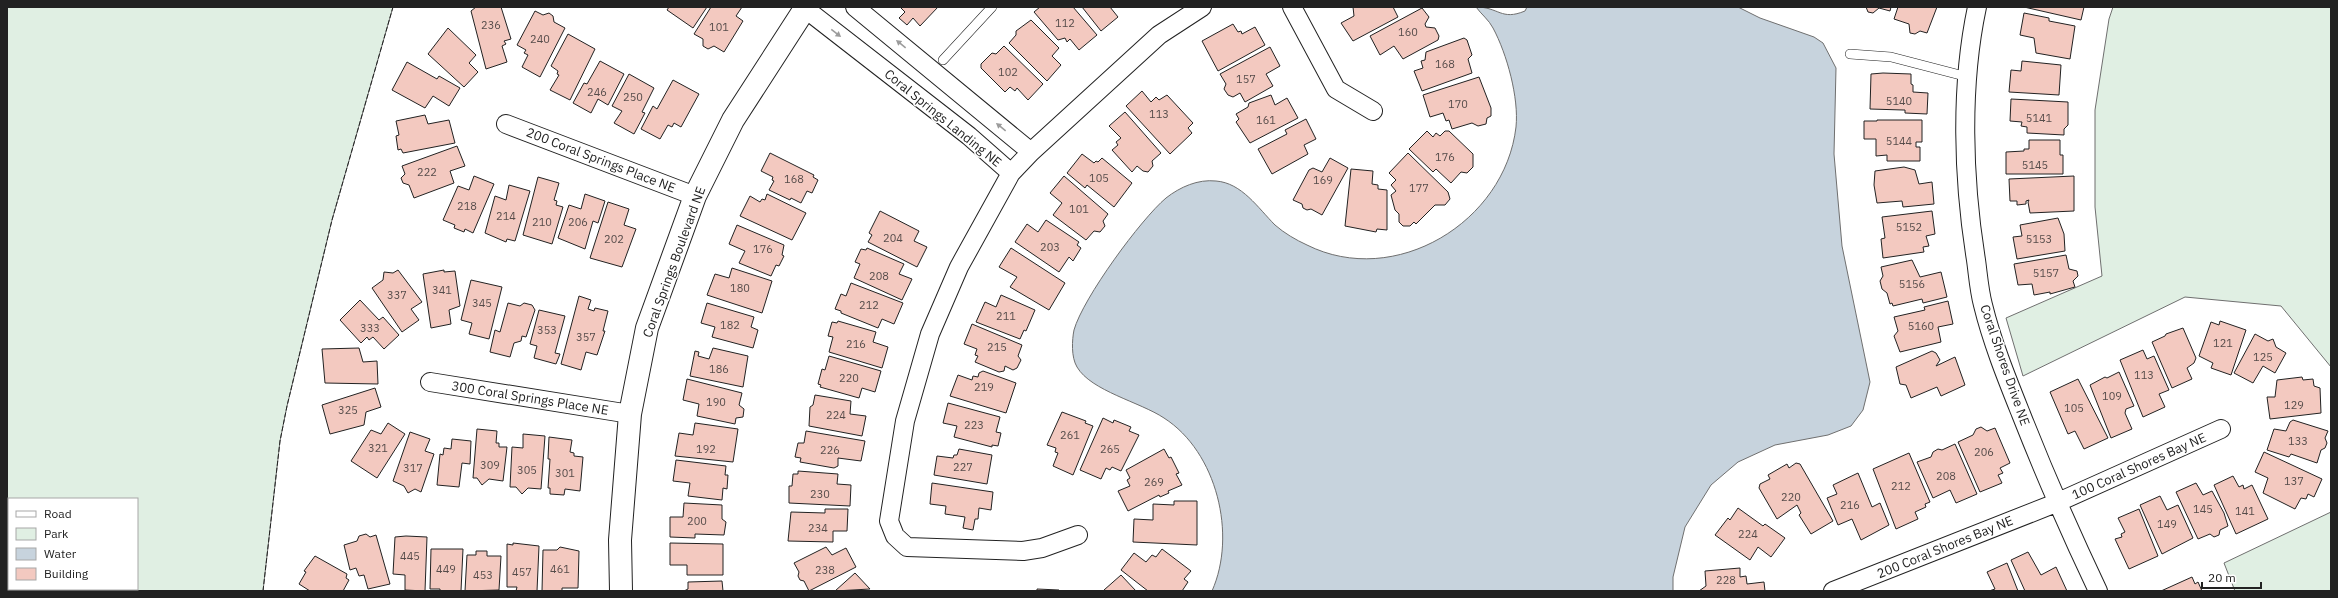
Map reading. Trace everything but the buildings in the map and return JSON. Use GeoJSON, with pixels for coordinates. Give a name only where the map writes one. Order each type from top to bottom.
{"type":"FeatureCollection","features":[{"type":"Feature","properties":{"kind":"street"},"geometry":{"type":"LineString","coordinates":[[855,7],[1031,152]]}},
{"type":"Feature","properties":{"kind":"street","name":"Coral Springs Landing NE"},"geometry":{"type":"LineString","coordinates":[[805,8],[969,136],[1011,173],[1031,152],[1159,35],[1202,7]]}},
{"type":"Feature","properties":{"kind":"street"},"geometry":{"type":"LineString","coordinates":[[1292,7],[1336,89],[1373,111]]}},
{"type":"Feature","properties":{"kind":"street","name":"Coral Shores Drive NE"},"geometry":{"type":"LineString","coordinates":[[1977,7],[1972,30],[1968,77],[1966,162],[1972,237],[1983,305],[2006,374],[2056,503],[2098,591]]}},
{"type":"Feature","properties":{"kind":"street","name":"Coral Springs Boulevard NE"},"geometry":{"type":"LineString","coordinates":[[621,591],[620,540],[630,414],[647,328],[695,196],[733,120],[805,8]]}},
{"type":"Feature","properties":{"kind":"street","name":"200 Coral Springs Place NE"},"geometry":{"type":"LineString","coordinates":[[506,124],[695,196]]}},
{"type":"Feature","properties":{"kind":"street"},"geometry":{"type":"LineString","coordinates":[[1011,173],[959,267],[930,334],[906,421],[889,520],[895,536],[907,547],[1023,550],[1042,548],[1078,535]]}},
{"type":"Feature","properties":{"kind":"street","name":"300 Coral Springs Place NE"},"geometry":{"type":"LineString","coordinates":[[430,382],[630,414]]}},
{"type":"Feature","properties":{"kind":"street","name":"100 Coral Shores Bay NE"},"geometry":{"type":"LineString","coordinates":[[2056,503],[2222,429]]}},
{"type":"Feature","properties":{"kind":"street","name":"200 Coral Shores Bay NE"},"geometry":{"type":"LineString","coordinates":[[1833,591],[2056,503]]}},
{"type":"Feature","properties":{"kind":"lane"},"geometry":{"type":"LineString","coordinates":[[943,60],[992,7]]}},
{"type":"Feature","properties":{"kind":"lane"},"geometry":{"type":"LineString","coordinates":[[1850,54],[1891,57],[1968,77]]}},
{"type":"Feature","properties":{"kind":"green space"},"geometry":{"type":"Polygon","coordinates":[[[7,7],[393,7],[332,220],[287,406],[280,441],[263,591],[7,591],[7,7]]]}},
{"type":"Feature","properties":{"kind":"green space"},"geometry":{"type":"Polygon","coordinates":[[[2113,7],[2331,7],[2331,367],[2281,306],[2185,297],[2023,376],[2006,318],[2102,276],[2095,207],[2095,110],[2109,19],[2113,7]]]}},
{"type":"Feature","properties":{"kind":"green space"},"geometry":{"type":"Polygon","coordinates":[[[2331,512],[2331,591],[2235,591],[2224,563],[2331,512]]]}},
{"type":"Feature","properties":{"kind":"water"},"geometry":{"type":"Polygon","coordinates":[[[1476,7],[1490,9],[1510,15],[1525,11],[1527,7],[1738,7],[1760,18],[1814,37],[1823,43],[1836,68],[1834,154],[1842,246],[1870,382],[1863,410],[1851,426],[1828,435],[1775,445],[1738,462],[1711,485],[1685,527],[1673,577],[1673,591],[1212,591],[1219,569],[1222,545],[1222,521],[1217,496],[1209,473],[1197,452],[1182,433],[1164,418],[1093,383],[1077,367],[1072,348],[1074,330],[1080,316],[1100,280],[1128,241],[1155,208],[1177,190],[1203,181],[1216,181],[1234,186],[1249,197],[1275,225],[1286,234],[1307,245],[1341,256],[1375,258],[1409,252],[1440,238],[1468,218],[1491,192],[1507,161],[1516,127],[1516,103],[1514,90],[1503,50],[1491,25],[1476,7]]]}},
{"type":"Feature","properties":{"kind":"fence"},"geometry":{"type":"LineString","coordinates":[[263,591],[280,441],[287,406],[332,220],[393,7]]}}]}
